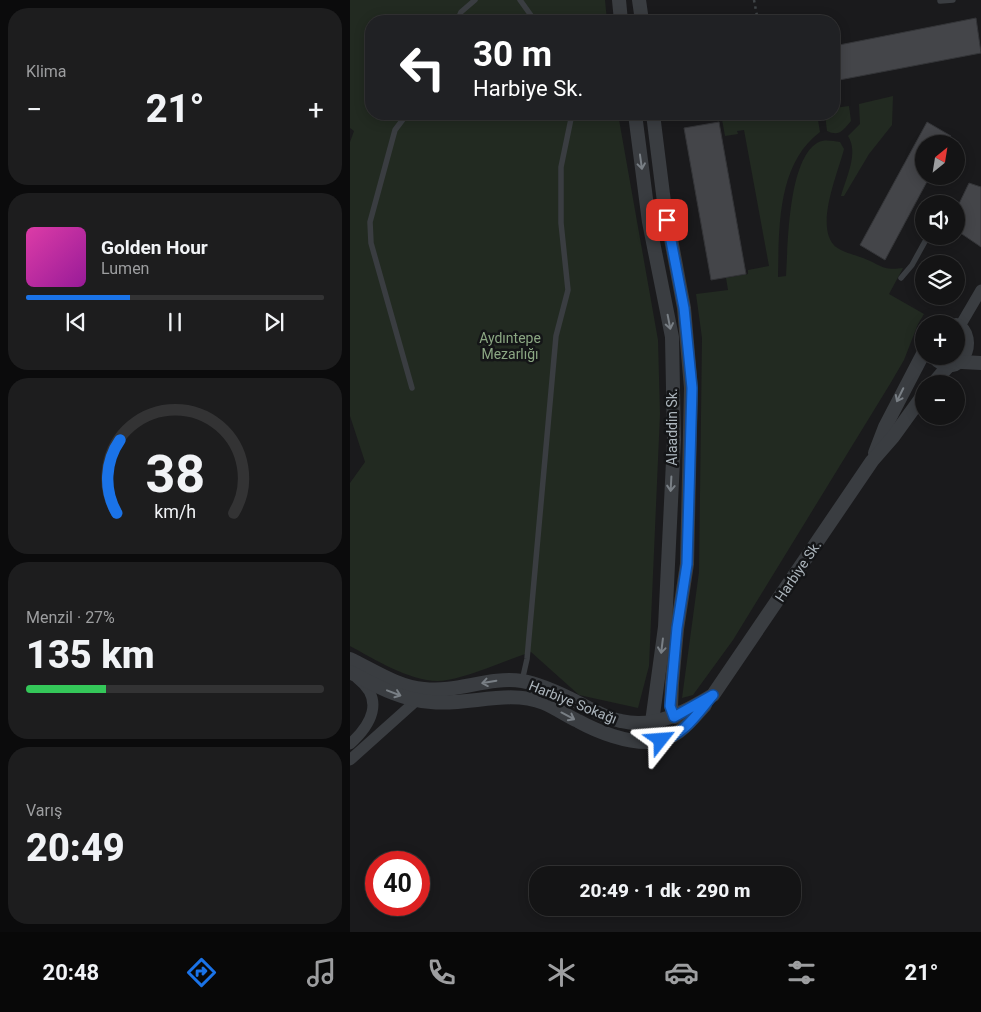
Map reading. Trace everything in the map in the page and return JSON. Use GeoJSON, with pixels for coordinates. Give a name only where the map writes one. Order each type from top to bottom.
{"type":"FeatureCollection","features":[{"type":"Feature","properties":{"kind":"street"},"geometry":{"type":"LineString","coordinates":[[619,0],[621,15]]}},
{"type":"Feature","properties":{"kind":"street"},"geometry":{"type":"LineString","coordinates":[[638,0],[641,15]]}},
{"type":"Feature","properties":{"kind":"street","name":"Alaaddin Sk."},"geometry":{"type":"LineString","coordinates":[[636,120],[649,222],[672,337],[674,440],[664,627],[652,722]]}},
{"type":"Feature","properties":{"kind":"street","name":"Alaaddin Sk."},"geometry":{"type":"LineString","coordinates":[[654,120],[664,202],[684,308],[692,388],[687,564],[677,628],[670,706],[674,717]]}},
{"type":"Feature","properties":{"kind":"street"},"geometry":{"type":"LineString","coordinates":[[965,315],[981,290]]}},
{"type":"Feature","properties":{"kind":"street"},"geometry":{"type":"LineString","coordinates":[[965,331],[976,340],[970,351],[965,355]]}},
{"type":"Feature","properties":{"kind":"street"},"geometry":{"type":"LineString","coordinates":[[965,363],[981,363]]}},
{"type":"Feature","properties":{"kind":"street"},"geometry":{"type":"LineString","coordinates":[[872,461],[885,427],[917,365]]}},
{"type":"Feature","properties":{"kind":"street"},"geometry":{"type":"LineString","coordinates":[[943,375],[954,365]]}},
{"type":"Feature","properties":{"kind":"street","name":"Harbiye Sk."},"geometry":{"type":"LineString","coordinates":[[652,722],[674,717],[713,695],[872,461],[893,437],[915,406]]}},
{"type":"Feature","properties":{"kind":"street","name":"Harbiye Sokağı"},"geometry":{"type":"LineString","coordinates":[[350,659],[392,680],[423,689],[454,688],[497,680],[522,681],[554,691],[621,722],[652,722]]}},
{"type":"Feature","properties":{"kind":"street"},"geometry":{"type":"LineString","coordinates":[[350,672],[367,686],[374,709],[365,730],[350,744]]}},
{"type":"Feature","properties":{"kind":"street","name":"Harbiye Sokağı"},"geometry":{"type":"LineString","coordinates":[[350,672],[394,694],[417,700],[468,702],[508,696],[544,703],[581,723],[618,738],[650,742],[667,739],[685,727],[713,695]]}},
{"type":"Feature","properties":{"kind":"street"},"geometry":{"type":"LineString","coordinates":[[350,760],[417,700]]}},
{"type":"Feature","properties":{"kind":"street"},"geometry":{"type":"LineString","coordinates":[[652,722],[661,740]]}},
{"type":"Feature","properties":{"kind":"lane"},"geometry":{"type":"LineString","coordinates":[[460,15],[474,0]]}},
{"type":"Feature","properties":{"kind":"lane"},"geometry":{"type":"LineString","coordinates":[[520,0],[531,15]]}},
{"type":"Feature","properties":{"kind":"lane"},"geometry":{"type":"LineString","coordinates":[[940,1],[953,0]]}},
{"type":"Feature","properties":{"kind":"lane"},"geometry":{"type":"LineString","coordinates":[[402,120],[395,130],[370,222],[371,244],[412,388]]}},
{"type":"Feature","properties":{"kind":"lane"},"geometry":{"type":"LineString","coordinates":[[522,681],[527,659],[556,336],[568,290],[561,224],[561,167],[571,120]]}},
{"type":"Feature","properties":{"kind":"lane"},"geometry":{"type":"LineString","coordinates":[[901,278],[912,265],[923,245]]}},
{"type":"Feature","properties":{"kind":"path"},"geometry":{"type":"LineString","coordinates":[[754,0],[757,15]]}},
{"type":"Feature","properties":{"kind":"green space","name":"Aydıntepe Mezarlığı"},"geometry":{"type":"Polygon","coordinates":[[[350,0],[605,0],[606,15],[365,15],[365,120],[619,120],[658,340],[660,414],[649,666],[638,708],[579,695],[531,652],[468,675],[435,681],[410,676],[350,646],[350,483],[365,462],[350,416],[350,142],[354,131],[350,128],[350,0]]]}},
{"type":"Feature","properties":{"kind":"green space"},"geometry":{"type":"Polygon","coordinates":[[[893,96],[892,125],[869,154],[844,196],[841,196],[852,158],[851,143],[848,136],[860,124],[859,104],[893,96]]]}},
{"type":"Feature","properties":{"kind":"green space"},"geometry":{"type":"Polygon","coordinates":[[[849,106],[851,121],[841,132],[831,133],[827,131],[826,120],[840,120],[840,107],[849,106]]]}},
{"type":"Feature","properties":{"kind":"green space"},"geometry":{"type":"Polygon","coordinates":[[[722,120],[818,120],[820,132],[806,145],[795,161],[783,198],[780,218],[778,277],[786,276],[791,204],[800,167],[807,153],[817,143],[825,141],[840,142],[844,149],[827,211],[828,235],[833,244],[842,250],[885,268],[903,268],[889,294],[924,314],[915,315],[915,332],[904,360],[733,640],[693,695],[682,698],[699,572],[702,338],[696,294],[728,290],[726,278],[748,274],[748,270],[769,266],[744,130],[737,131],[738,134],[725,136],[722,120]]]}},
{"type":"Feature","properties":{"kind":"building"},"geometry":{"type":"Polygon","coordinates":[[[976,18],[981,53],[840,80],[840,45],[976,18]]]}},
{"type":"Feature","properties":{"kind":"building"},"geometry":{"type":"Polygon","coordinates":[[[719,122],[746,274],[711,280],[684,128],[719,122]]]}},
{"type":"Feature","properties":{"kind":"building"},"geometry":{"type":"Polygon","coordinates":[[[927,122],[949,135],[920,135],[927,122]]]}},
{"type":"Feature","properties":{"kind":"building"},"geometry":{"type":"Polygon","coordinates":[[[915,144],[915,185],[925,185],[920,195],[915,195],[915,204],[885,260],[860,245],[915,144]]]}},
{"type":"Feature","properties":{"kind":"building"},"geometry":{"type":"Polygon","coordinates":[[[969,183],[981,187],[981,247],[965,236],[965,195],[963,195],[969,183]]]}},
{"type":"Feature","properties":{"kind":"route"},"geometry":{"type":"LineString","coordinates":[[661,740],[667,739],[685,727],[713,695],[674,717],[670,706],[677,628],[687,564],[692,388],[684,308],[667,220]]}}]}
